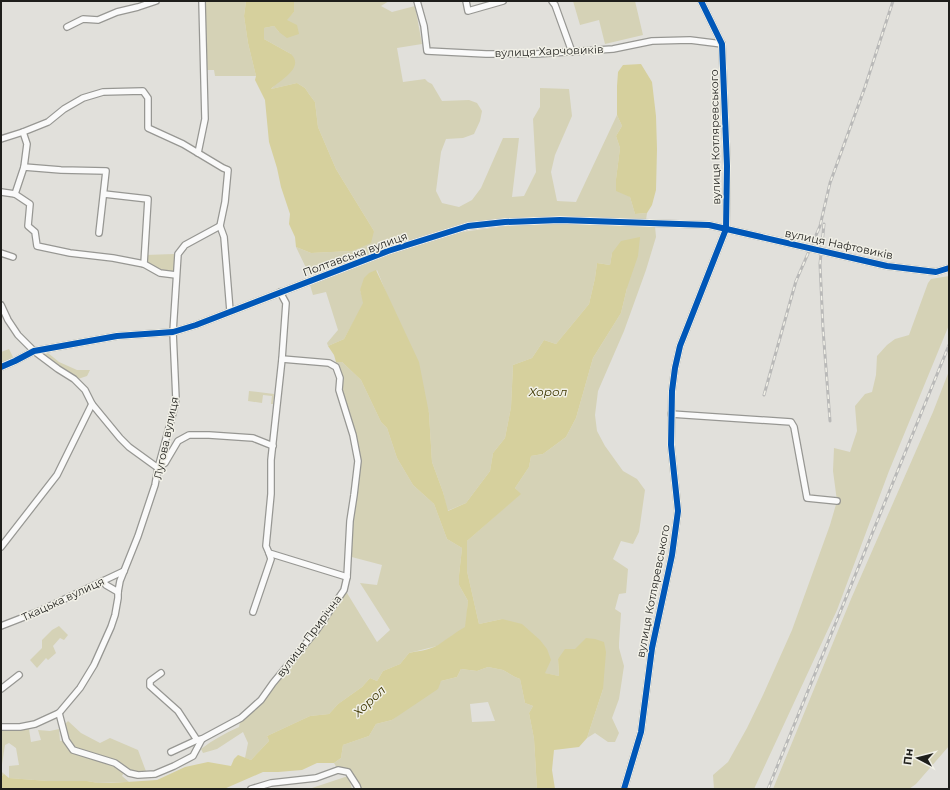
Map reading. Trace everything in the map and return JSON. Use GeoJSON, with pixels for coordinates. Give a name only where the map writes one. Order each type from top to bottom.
{"type":"FeatureCollection","features":[{"type":"Feature","properties":{"kind":"street"},"geometry":{"type":"LineString","coordinates":[[67,27],[83,19],[98,20],[117,12],[156,1]]}},
{"type":"Feature","properties":{"kind":"street"},"geometry":{"type":"LineString","coordinates":[[198,153],[205,119],[202,1]]}},
{"type":"Feature","properties":{"kind":"street","name":"вулиця Харчовиків"},"geometry":{"type":"LineString","coordinates":[[417,1],[424,26],[426,51],[486,54],[536,54],[613,48],[652,41],[690,40],[722,44]]}},
{"type":"Feature","properties":{"kind":"street"},"geometry":{"type":"LineString","coordinates":[[466,1],[468,11],[503,1]]}},
{"type":"Feature","properties":{"kind":"street"},"geometry":{"type":"LineString","coordinates":[[552,1],[555,5],[572,52]]}},
{"type":"Feature","properties":{"kind":"street","name":"вулиця Котляревського"},"geometry":{"type":"LineString","coordinates":[[624,789],[641,732],[652,648],[672,555],[678,511],[671,445],[672,391],[675,368],[680,346],[726,229],[727,166],[722,44],[701,1]]}},
{"type":"Feature","properties":{"kind":"street"},"geometry":{"type":"LineString","coordinates":[[1,139],[48,122],[64,109],[83,98],[103,92],[143,91],[148,98],[148,128],[184,144],[222,168],[228,170],[225,202],[220,226],[224,237],[230,311]]}},
{"type":"Feature","properties":{"kind":"street"},"geometry":{"type":"LineString","coordinates":[[15,194],[24,167],[28,144],[23,132]]}},
{"type":"Feature","properties":{"kind":"street"},"geometry":{"type":"LineString","coordinates":[[24,167],[106,171],[99,233]]}},
{"type":"Feature","properties":{"kind":"street"},"geometry":{"type":"LineString","coordinates":[[1,192],[15,194],[30,204],[28,226],[35,232],[37,246],[70,253],[113,258],[144,264],[160,273],[176,275]]}},
{"type":"Feature","properties":{"kind":"street"},"geometry":{"type":"LineString","coordinates":[[104,194],[148,199],[144,264]]}},
{"type":"Feature","properties":{"kind":"street","name":"Полтавська вулиця"},"geometry":{"type":"LineString","coordinates":[[1,367],[34,351],[117,336],[173,332],[196,325],[388,251],[468,226],[505,222],[560,220],[708,225],[726,229]]}},
{"type":"Feature","properties":{"kind":"street","name":"Лугова вулиця"},"geometry":{"type":"LineString","coordinates":[[1,727],[20,727],[35,724],[59,713],[80,688],[94,665],[112,628],[120,581],[156,485],[158,468],[176,399],[173,332],[178,254],[185,245],[220,226]]}},
{"type":"Feature","properties":{"kind":"street","name":"вулиця Нафтовиків"},"geometry":{"type":"LineString","coordinates":[[726,229],[887,266],[936,272],[949,268]]}},
{"type":"Feature","properties":{"kind":"street"},"geometry":{"type":"LineString","coordinates":[[1,253],[13,257]]}},
{"type":"Feature","properties":{"kind":"street"},"geometry":{"type":"LineString","coordinates":[[253,612],[270,559],[266,546],[271,494],[271,460],[282,359],[286,303],[280,292]]}},
{"type":"Feature","properties":{"kind":"street"},"geometry":{"type":"LineString","coordinates":[[1,305],[8,320],[18,335],[34,351],[74,379],[85,390],[92,404],[120,438],[129,447],[158,468],[166,463],[178,441],[189,435],[253,438],[273,446]]}},
{"type":"Feature","properties":{"kind":"street","name":"вулиця Прирічна"},"geometry":{"type":"LineString","coordinates":[[171,752],[241,718],[261,700],[320,625],[344,590],[347,577],[350,521],[358,461],[354,435],[339,390],[340,378],[336,367],[329,363],[282,359]]}},
{"type":"Feature","properties":{"kind":"street"},"geometry":{"type":"LineString","coordinates":[[1,547],[57,475],[92,404]]}},
{"type":"Feature","properties":{"kind":"street"},"geometry":{"type":"LineString","coordinates":[[672,414],[791,422],[794,427],[807,498],[837,501]]}},
{"type":"Feature","properties":{"kind":"street"},"geometry":{"type":"LineString","coordinates":[[269,553],[347,577]]}},
{"type":"Feature","properties":{"kind":"street","name":"Ткацька вулиця"},"geometry":{"type":"LineString","coordinates":[[1,626],[37,612],[124,571]]}},
{"type":"Feature","properties":{"kind":"street"},"geometry":{"type":"LineString","coordinates":[[103,581],[106,585],[118,592]]}},
{"type":"Feature","properties":{"kind":"street"},"geometry":{"type":"LineString","coordinates":[[59,713],[66,740],[73,750],[115,763],[129,773],[138,775],[155,774],[193,756],[200,739],[178,711],[150,686],[150,681],[160,673]]}},
{"type":"Feature","properties":{"kind":"street"},"geometry":{"type":"LineString","coordinates":[[1,689],[19,675]]}},
{"type":"Feature","properties":{"kind":"street"},"geometry":{"type":"LineString","coordinates":[[250,789],[271,783],[316,778],[338,770],[348,772],[358,789]]}},
{"type":"Feature","properties":{"kind":"shaded area"},"geometry":{"type":"Polygon","coordinates":[[[204,1],[246,1],[244,16],[248,43],[256,76],[215,76],[214,70],[206,70],[204,1]]]}},
{"type":"Feature","properties":{"kind":"shaded area"},"geometry":{"type":"Polygon","coordinates":[[[294,1],[389,1],[381,6],[392,12],[415,6],[422,44],[397,48],[403,82],[425,79],[432,84],[442,101],[469,100],[477,103],[482,111],[480,121],[474,134],[463,138],[446,139],[441,152],[436,191],[442,203],[459,207],[472,200],[481,188],[503,138],[519,138],[512,197],[524,196],[536,172],[533,119],[540,107],[540,88],[569,89],[572,116],[555,155],[551,172],[557,201],[576,202],[617,115],[622,126],[616,136],[620,148],[616,179],[630,197],[635,214],[647,213],[646,220],[556,217],[468,222],[309,274],[296,247],[311,253],[352,251],[374,231],[336,169],[318,127],[315,102],[305,88],[297,83],[271,89],[291,54],[264,39],[264,28],[274,26],[279,32],[286,20],[294,12],[294,1]]]}},
{"type":"Feature","properties":{"kind":"shaded area"},"geometry":{"type":"Polygon","coordinates":[[[573,1],[635,1],[643,35],[605,44],[599,20],[580,25],[573,1]]]}},
{"type":"Feature","properties":{"kind":"shaded area"},"geometry":{"type":"Polygon","coordinates":[[[529,223],[655,226],[656,237],[646,270],[624,331],[598,391],[595,415],[597,431],[605,446],[623,471],[637,479],[645,490],[639,532],[633,544],[621,541],[613,559],[628,569],[626,593],[619,594],[615,609],[621,613],[619,648],[624,666],[619,699],[612,718],[619,733],[615,742],[608,742],[595,733],[587,738],[603,689],[575,649],[558,659],[559,676],[544,673],[502,619],[479,624],[467,571],[467,541],[520,494],[515,488],[529,467],[531,456],[543,454],[566,437],[576,418],[593,358],[621,313],[627,288],[612,253],[610,265],[597,263],[589,304],[556,344],[544,340],[532,358],[513,365],[511,407],[505,438],[493,453],[490,471],[466,503],[447,511],[443,492],[432,462],[429,413],[377,270],[360,290],[364,303],[344,339],[328,346],[327,343],[338,330],[326,292],[313,295],[310,285],[398,250],[454,233],[529,223]]]}},
{"type":"Feature","properties":{"kind":"shaded area"},"geometry":{"type":"Polygon","coordinates":[[[174,254],[176,258],[173,275],[160,273],[144,264],[145,255],[174,254]]]}},
{"type":"Feature","properties":{"kind":"shaded area"},"geometry":{"type":"Polygon","coordinates":[[[949,276],[949,325],[889,471],[837,610],[754,789],[714,789],[713,775],[728,762],[747,728],[792,630],[830,525],[837,501],[833,471],[834,448],[850,452],[857,431],[855,406],[865,394],[872,392],[876,375],[877,356],[895,339],[909,335],[928,283],[931,279],[949,276]]]}},
{"type":"Feature","properties":{"kind":"shaded area"},"geometry":{"type":"Polygon","coordinates":[[[9,349],[14,359],[1,363],[1,352],[9,349]]]}},
{"type":"Feature","properties":{"kind":"shaded area"},"geometry":{"type":"Polygon","coordinates":[[[48,353],[59,362],[77,370],[90,370],[87,376],[78,379],[43,355],[48,353]]]}},
{"type":"Feature","properties":{"kind":"shaded area"},"geometry":{"type":"Polygon","coordinates":[[[336,362],[342,362],[361,380],[381,422],[387,428],[397,458],[413,485],[434,504],[447,539],[462,548],[459,585],[468,601],[466,627],[437,646],[409,653],[400,664],[383,671],[377,681],[370,678],[362,687],[338,704],[329,714],[310,716],[267,736],[269,741],[251,760],[245,758],[248,743],[243,732],[217,749],[203,753],[201,749],[224,734],[239,727],[241,718],[261,700],[344,590],[377,642],[390,630],[360,583],[377,585],[382,565],[348,556],[358,461],[339,390],[336,362]]]}},
{"type":"Feature","properties":{"kind":"shaded area"},"geometry":{"type":"Polygon","coordinates":[[[949,371],[949,746],[916,784],[909,789],[773,789],[851,599],[933,412],[949,371]]]}},
{"type":"Feature","properties":{"kind":"shaded area"},"geometry":{"type":"Polygon","coordinates":[[[249,391],[274,394],[273,404],[271,404],[272,396],[263,395],[262,403],[248,401],[249,391]]]}},
{"type":"Feature","properties":{"kind":"shaded area"},"geometry":{"type":"Polygon","coordinates":[[[59,626],[68,635],[64,640],[60,638],[53,646],[56,653],[48,660],[46,658],[37,668],[30,660],[42,648],[42,640],[52,630],[59,626]]]}},
{"type":"Feature","properties":{"kind":"shaded area"},"geometry":{"type":"Polygon","coordinates":[[[488,667],[503,670],[520,679],[525,703],[533,706],[529,713],[534,739],[537,789],[358,789],[348,772],[337,768],[334,763],[341,758],[343,745],[369,736],[376,724],[392,720],[441,681],[457,677],[461,669],[477,671],[488,667]],[[488,702],[470,704],[472,722],[495,721],[488,702]]]}},
{"type":"Feature","properties":{"kind":"shaded area"},"geometry":{"type":"Polygon","coordinates":[[[68,721],[81,733],[100,743],[110,738],[138,750],[147,774],[125,770],[122,776],[129,782],[98,783],[87,781],[48,781],[9,778],[9,766],[19,765],[16,748],[9,743],[5,745],[1,771],[1,727],[29,729],[31,742],[41,740],[38,730],[50,731],[59,729],[60,741],[66,740],[63,726],[68,721]]]}},
{"type":"Feature","properties":{"kind":"shaded area"},"geometry":{"type":"Polygon","coordinates":[[[348,776],[352,789],[309,789],[348,776]]]}},
{"type":"Feature","properties":{"kind":"water"},"geometry":{"type":"Polygon","coordinates":[[[246,1],[294,1],[294,12],[287,20],[297,25],[299,34],[287,38],[274,26],[264,28],[264,39],[291,54],[295,59],[295,64],[290,73],[271,89],[297,83],[305,88],[315,102],[318,127],[336,169],[374,231],[371,243],[352,251],[311,253],[296,247],[295,237],[289,224],[290,214],[269,142],[265,100],[255,80],[256,76],[248,43],[244,16],[246,1]]]}},
{"type":"Feature","properties":{"kind":"water"},"geometry":{"type":"Polygon","coordinates":[[[641,64],[652,82],[656,116],[656,190],[652,205],[647,213],[635,214],[630,197],[616,191],[620,148],[616,136],[622,126],[617,115],[617,86],[618,72],[623,65],[641,64]]]}},
{"type":"Feature","properties":{"kind":"water","name":"Хорол"},"geometry":{"type":"Polygon","coordinates":[[[640,237],[638,256],[627,288],[621,313],[593,358],[576,418],[566,437],[543,454],[531,456],[529,467],[515,488],[521,494],[467,541],[467,571],[479,624],[502,619],[522,624],[540,640],[547,649],[551,660],[545,673],[559,676],[558,659],[565,649],[575,649],[586,638],[604,642],[606,652],[603,689],[587,738],[579,747],[554,750],[552,770],[555,789],[537,789],[534,739],[529,713],[533,706],[525,703],[520,679],[503,670],[488,667],[477,671],[461,669],[457,677],[441,681],[438,689],[392,720],[376,724],[369,736],[343,745],[341,758],[334,763],[317,763],[302,770],[263,772],[224,789],[1,789],[1,777],[4,774],[9,778],[111,783],[157,780],[185,767],[208,762],[231,766],[234,759],[238,755],[251,760],[269,741],[267,736],[310,716],[329,714],[338,704],[362,687],[370,678],[377,681],[383,671],[400,664],[409,653],[435,647],[465,627],[468,601],[459,585],[462,548],[447,539],[434,504],[413,485],[397,458],[387,428],[381,422],[361,380],[342,362],[336,362],[334,355],[328,346],[344,339],[363,303],[360,290],[364,278],[369,273],[376,270],[419,362],[429,413],[432,462],[448,511],[466,503],[490,471],[493,453],[505,438],[511,407],[513,365],[532,358],[544,340],[556,344],[589,304],[597,263],[610,265],[612,253],[621,241],[640,237]]]}},
{"type":"Feature","properties":{"kind":"railway"},"geometry":{"type":"LineString","coordinates":[[764,395],[796,281],[820,226],[830,183],[865,87],[893,1]]}},
{"type":"Feature","properties":{"kind":"railway"},"geometry":{"type":"LineString","coordinates":[[824,224],[820,264],[830,421]]}},
{"type":"Feature","properties":{"kind":"railway"},"geometry":{"type":"LineString","coordinates":[[768,789],[949,345]]}},
{"type":"Feature","properties":{"kind":"cycle path"},"geometry":{"type":"LineString","coordinates":[[624,789],[641,732],[652,648],[672,555],[678,511],[671,445],[672,391],[675,368],[680,346],[726,229],[727,166],[722,44],[701,1]]}},
{"type":"Feature","properties":{"kind":"cycle path"},"geometry":{"type":"LineString","coordinates":[[1,367],[34,351],[117,336],[173,332],[196,325],[388,251],[468,226],[505,222],[560,220],[709,225],[887,266],[936,272],[949,268]]}}]}
